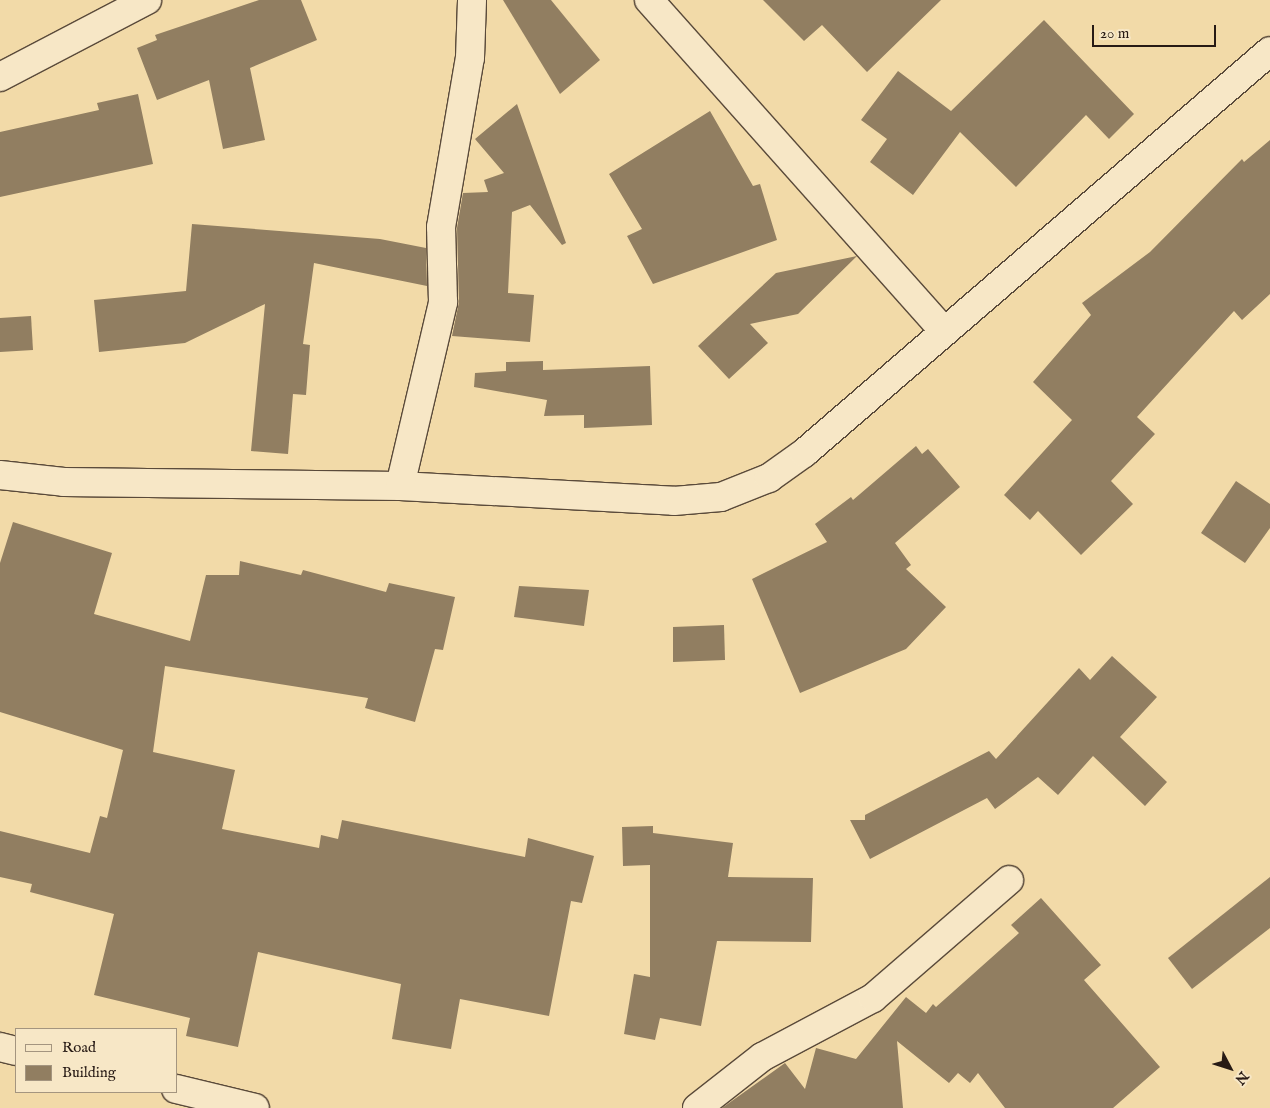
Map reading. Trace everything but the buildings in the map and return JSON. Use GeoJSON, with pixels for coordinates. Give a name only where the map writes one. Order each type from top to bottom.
{"type":"FeatureCollection","features":[{"type":"Feature","properties":{"kind":"street"},"geometry":{"type":"LineString","coordinates":[[0,77],[147,0]]}},
{"type":"Feature","properties":{"kind":"street"},"geometry":{"type":"LineString","coordinates":[[400,486],[443,302],[441,227],[470,58],[472,0]]}},
{"type":"Feature","properties":{"kind":"street"},"geometry":{"type":"LineString","coordinates":[[649,0],[943,330]]}},
{"type":"Feature","properties":{"kind":"street"},"geometry":{"type":"LineString","coordinates":[[0,474],[64,482],[400,486],[674,501],[721,497],[769,478],[804,453],[943,330],[1270,51]]}},
{"type":"Feature","properties":{"kind":"street"},"geometry":{"type":"LineString","coordinates":[[697,1108],[762,1057],[873,998],[1009,880]]}},
{"type":"Feature","properties":{"kind":"street"},"geometry":{"type":"LineString","coordinates":[[0,1047],[15,1051]]}},
{"type":"Feature","properties":{"kind":"street"},"geometry":{"type":"LineString","coordinates":[[178,1089],[255,1108]]}}]}
